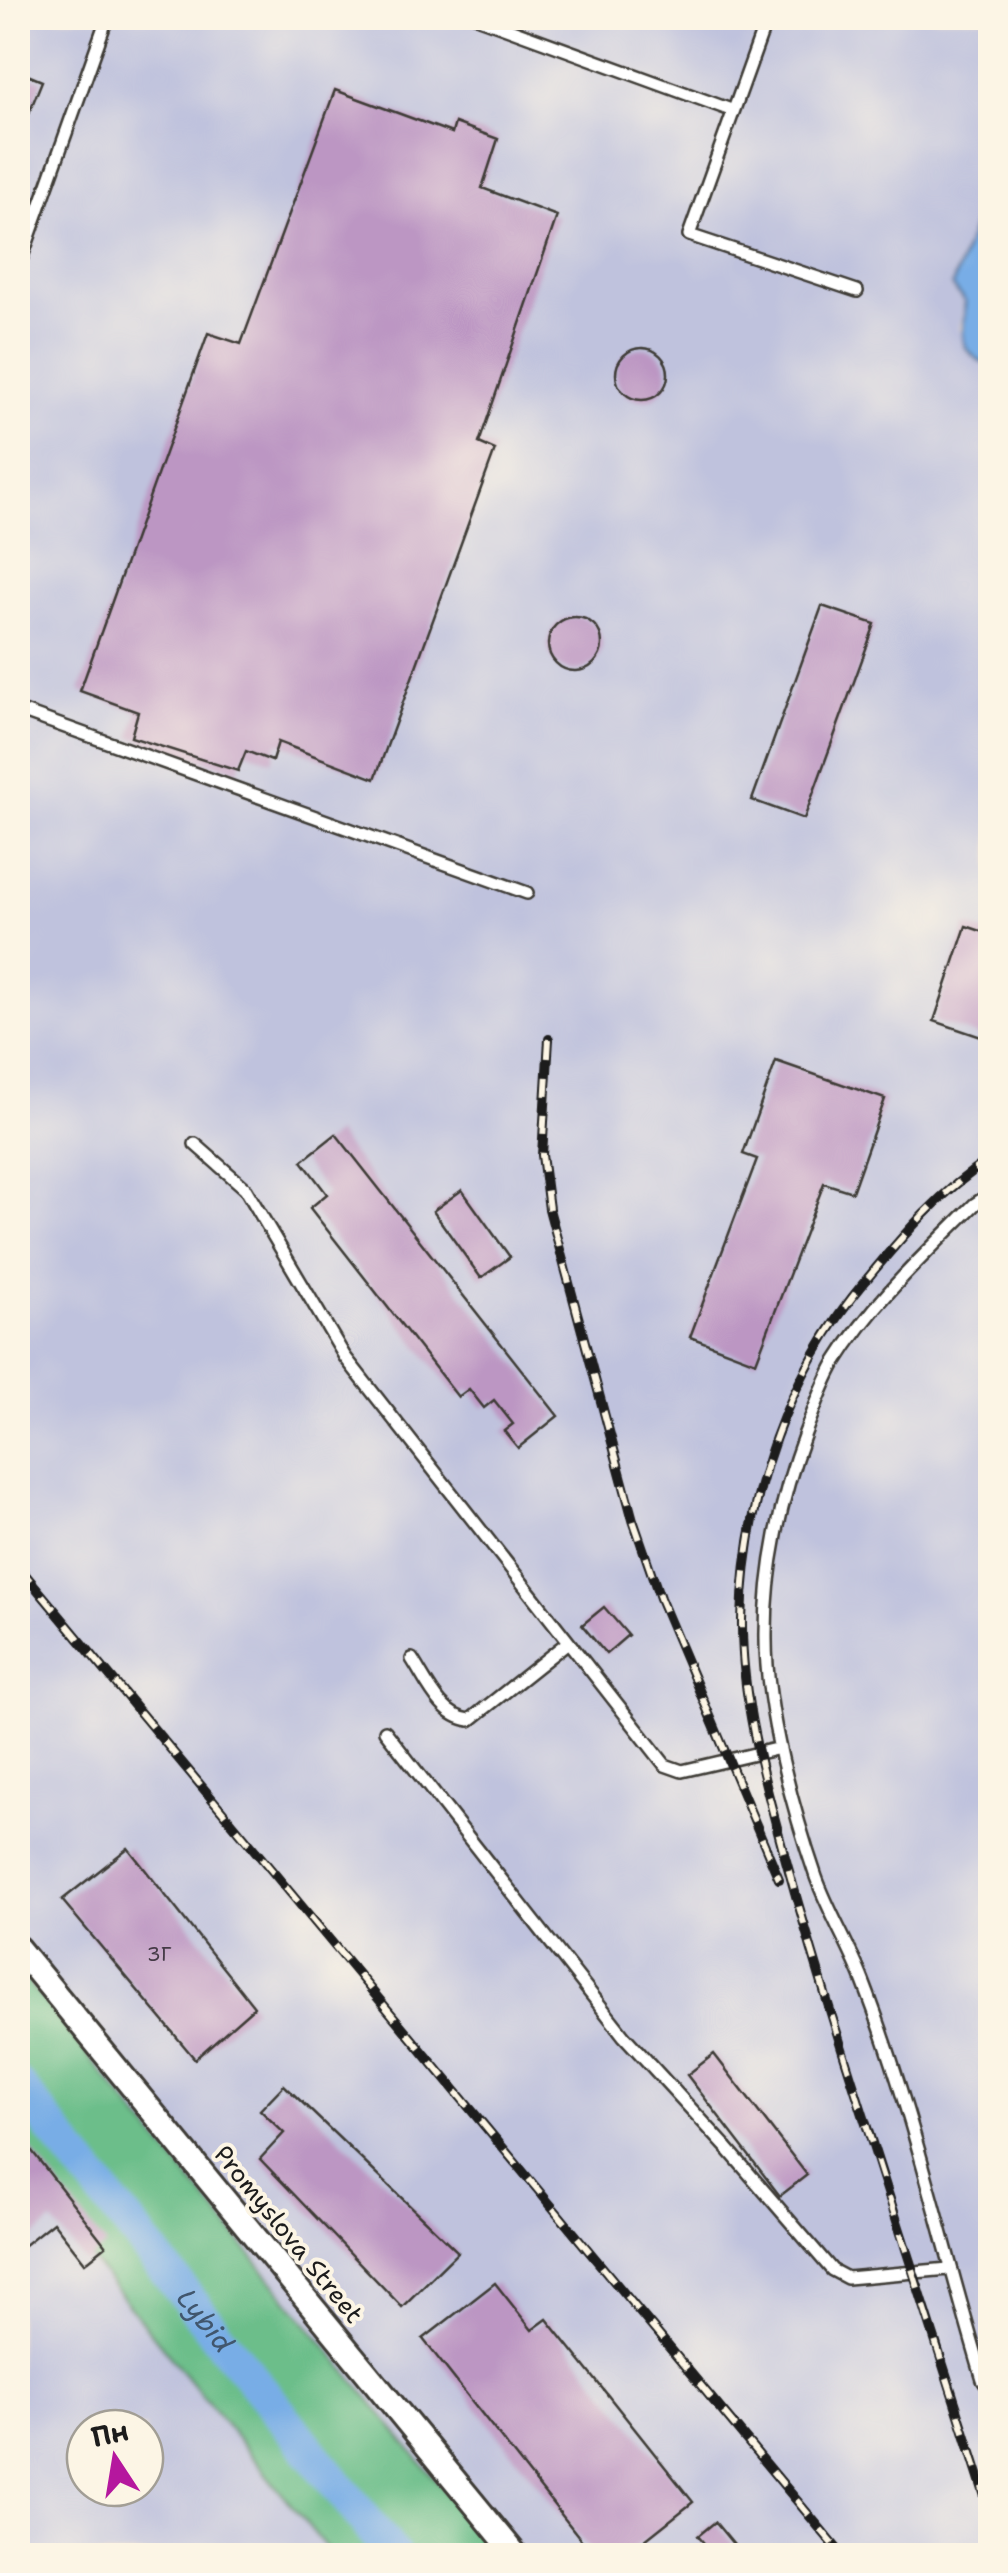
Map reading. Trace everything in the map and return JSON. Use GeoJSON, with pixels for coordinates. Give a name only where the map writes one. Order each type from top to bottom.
{"type":"FeatureCollection","features":[{"type":"Feature","properties":{"kind":"street","name":"Promyslova Street"},"geometry":{"type":"LineString","coordinates":[[18,1948],[518,2556]]}},
{"type":"Feature","properties":{"kind":"lane"},"geometry":{"type":"LineString","coordinates":[[18,268],[107,18]]}},
{"type":"Feature","properties":{"kind":"lane"},"geometry":{"type":"LineString","coordinates":[[479,18],[732,110]]}},
{"type":"Feature","properties":{"kind":"lane"},"geometry":{"type":"LineString","coordinates":[[767,18],[689,235],[857,290]]}},
{"type":"Feature","properties":{"kind":"lane"},"geometry":{"type":"LineString","coordinates":[[18,710],[526,893]]}},
{"type":"Feature","properties":{"kind":"lane"},"geometry":{"type":"LineString","coordinates":[[195,1144],[245,1188],[330,1337],[665,1766],[682,1771],[780,1748]]}},
{"type":"Feature","properties":{"kind":"lane"},"geometry":{"type":"LineString","coordinates":[[990,1194],[975,1204],[883,1297],[834,1365],[796,1456],[776,1539],[766,1607],[766,1645],[780,1748],[816,1876],[862,1980],[904,2100],[949,2269],[983,2380],[990,2390]]}},
{"type":"Feature","properties":{"kind":"lane"},"geometry":{"type":"LineString","coordinates":[[412,1660],[446,1710],[457,1718],[470,1720],[568,1642]]}},
{"type":"Feature","properties":{"kind":"lane"},"geometry":{"type":"LineString","coordinates":[[385,1732],[624,2036],[832,2270],[847,2278],[949,2269]]}},
{"type":"Feature","properties":{"kind":"shaded area"},"geometry":{"type":"Polygon","coordinates":[[[18,18],[990,18],[990,196],[984,198],[954,289],[965,302],[960,329],[980,361],[990,366],[990,2555],[18,2555],[18,18]]]}},
{"type":"Feature","properties":{"kind":"green space"},"geometry":{"type":"Polygon","coordinates":[[[18,1970],[497,2555],[332,2555],[18,2169],[18,1970]]]}},
{"type":"Feature","properties":{"kind":"water"},"geometry":{"type":"Polygon","coordinates":[[[990,196],[990,366],[966,347],[965,302],[952,286],[982,202],[990,196]]]}},
{"type":"Feature","properties":{"kind":"building"},"geometry":{"type":"Polygon","coordinates":[[[18,71],[42,81],[29,113],[18,109],[18,71]]]}},
{"type":"Feature","properties":{"kind":"building"},"geometry":{"type":"Polygon","coordinates":[[[335,90],[452,133],[455,123],[498,139],[482,188],[557,216],[479,443],[495,450],[375,779],[278,742],[272,761],[246,751],[238,771],[131,737],[138,712],[80,691],[208,333],[241,344],[335,90]]]}},
{"type":"Feature","properties":{"kind":"building"},"geometry":{"type":"Polygon","coordinates":[[[642,348],[661,355],[668,374],[661,393],[642,400],[623,393],[616,374],[623,355],[642,348]]]}},
{"type":"Feature","properties":{"kind":"building"},"geometry":{"type":"Polygon","coordinates":[[[822,606],[875,624],[804,819],[752,800],[822,606]]]}},
{"type":"Feature","properties":{"kind":"building"},"geometry":{"type":"Polygon","coordinates":[[[575,617],[594,625],[602,644],[594,663],[575,671],[556,663],[548,644],[556,625],[575,617]]]}},
{"type":"Feature","properties":{"kind":"building"},"geometry":{"type":"Polygon","coordinates":[[[966,926],[990,934],[990,1040],[934,1021],[966,926]]]}},
{"type":"Feature","properties":{"kind":"building"},"geometry":{"type":"Polygon","coordinates":[[[776,1061],[885,1099],[852,1192],[824,1183],[756,1362],[690,1337],[757,1159],[743,1154],[776,1061]]]}},
{"type":"Feature","properties":{"kind":"building"},"geometry":{"type":"Polygon","coordinates":[[[336,1134],[558,1416],[518,1448],[504,1431],[513,1424],[494,1400],[484,1408],[469,1389],[458,1397],[310,1208],[327,1194],[302,1161],[336,1134]]]}},
{"type":"Feature","properties":{"kind":"building"},"geometry":{"type":"Polygon","coordinates":[[[462,1190],[510,1257],[481,1278],[433,1211],[462,1190]]]}},
{"type":"Feature","properties":{"kind":"building"},"geometry":{"type":"Polygon","coordinates":[[[604,1607],[628,1635],[606,1654],[582,1625],[604,1607]]]}},
{"type":"Feature","properties":{"kind":"building"},"geometry":{"type":"Polygon","coordinates":[[[128,1848],[254,2007],[195,2059],[62,1900],[128,1848]]]}},
{"type":"Feature","properties":{"kind":"building"},"geometry":{"type":"Polygon","coordinates":[[[714,2054],[807,2175],[780,2196],[687,2075],[714,2054]]]}},
{"type":"Feature","properties":{"kind":"building"},"geometry":{"type":"Polygon","coordinates":[[[284,2085],[458,2252],[402,2307],[260,2159],[284,2133],[260,2110],[284,2085]]]}},
{"type":"Feature","properties":{"kind":"building"},"geometry":{"type":"Polygon","coordinates":[[[18,2133],[106,2246],[85,2263],[53,2222],[18,2250],[18,2133]]]}},
{"type":"Feature","properties":{"kind":"building"},"geometry":{"type":"Polygon","coordinates":[[[495,2283],[532,2330],[547,2319],[693,2502],[625,2556],[594,2556],[423,2339],[495,2283]]]}},
{"type":"Feature","properties":{"kind":"building"},"geometry":{"type":"Polygon","coordinates":[[[715,2522],[743,2556],[715,2556],[698,2536],[715,2522]]]}},
{"type":"Feature","properties":{"kind":"waterway","name":"Lybid"},"geometry":{"type":"LineString","coordinates":[[18,2086],[394,2556]]}},
{"type":"Feature","properties":{"kind":"railway"},"geometry":{"type":"LineString","coordinates":[[549,1039],[542,1155],[549,1209],[633,1520],[660,1598],[779,1879]]}},
{"type":"Feature","properties":{"kind":"railway"},"geometry":{"type":"LineString","coordinates":[[990,1159],[939,1199],[909,1230],[867,1279],[814,1355],[793,1396],[762,1482],[745,1573],[742,1620],[750,1710],[785,1857],[841,2047],[990,2512]]}},
{"type":"Feature","properties":{"kind":"railway"},"geometry":{"type":"LineString","coordinates":[[18,1566],[843,2556]]}}]}
